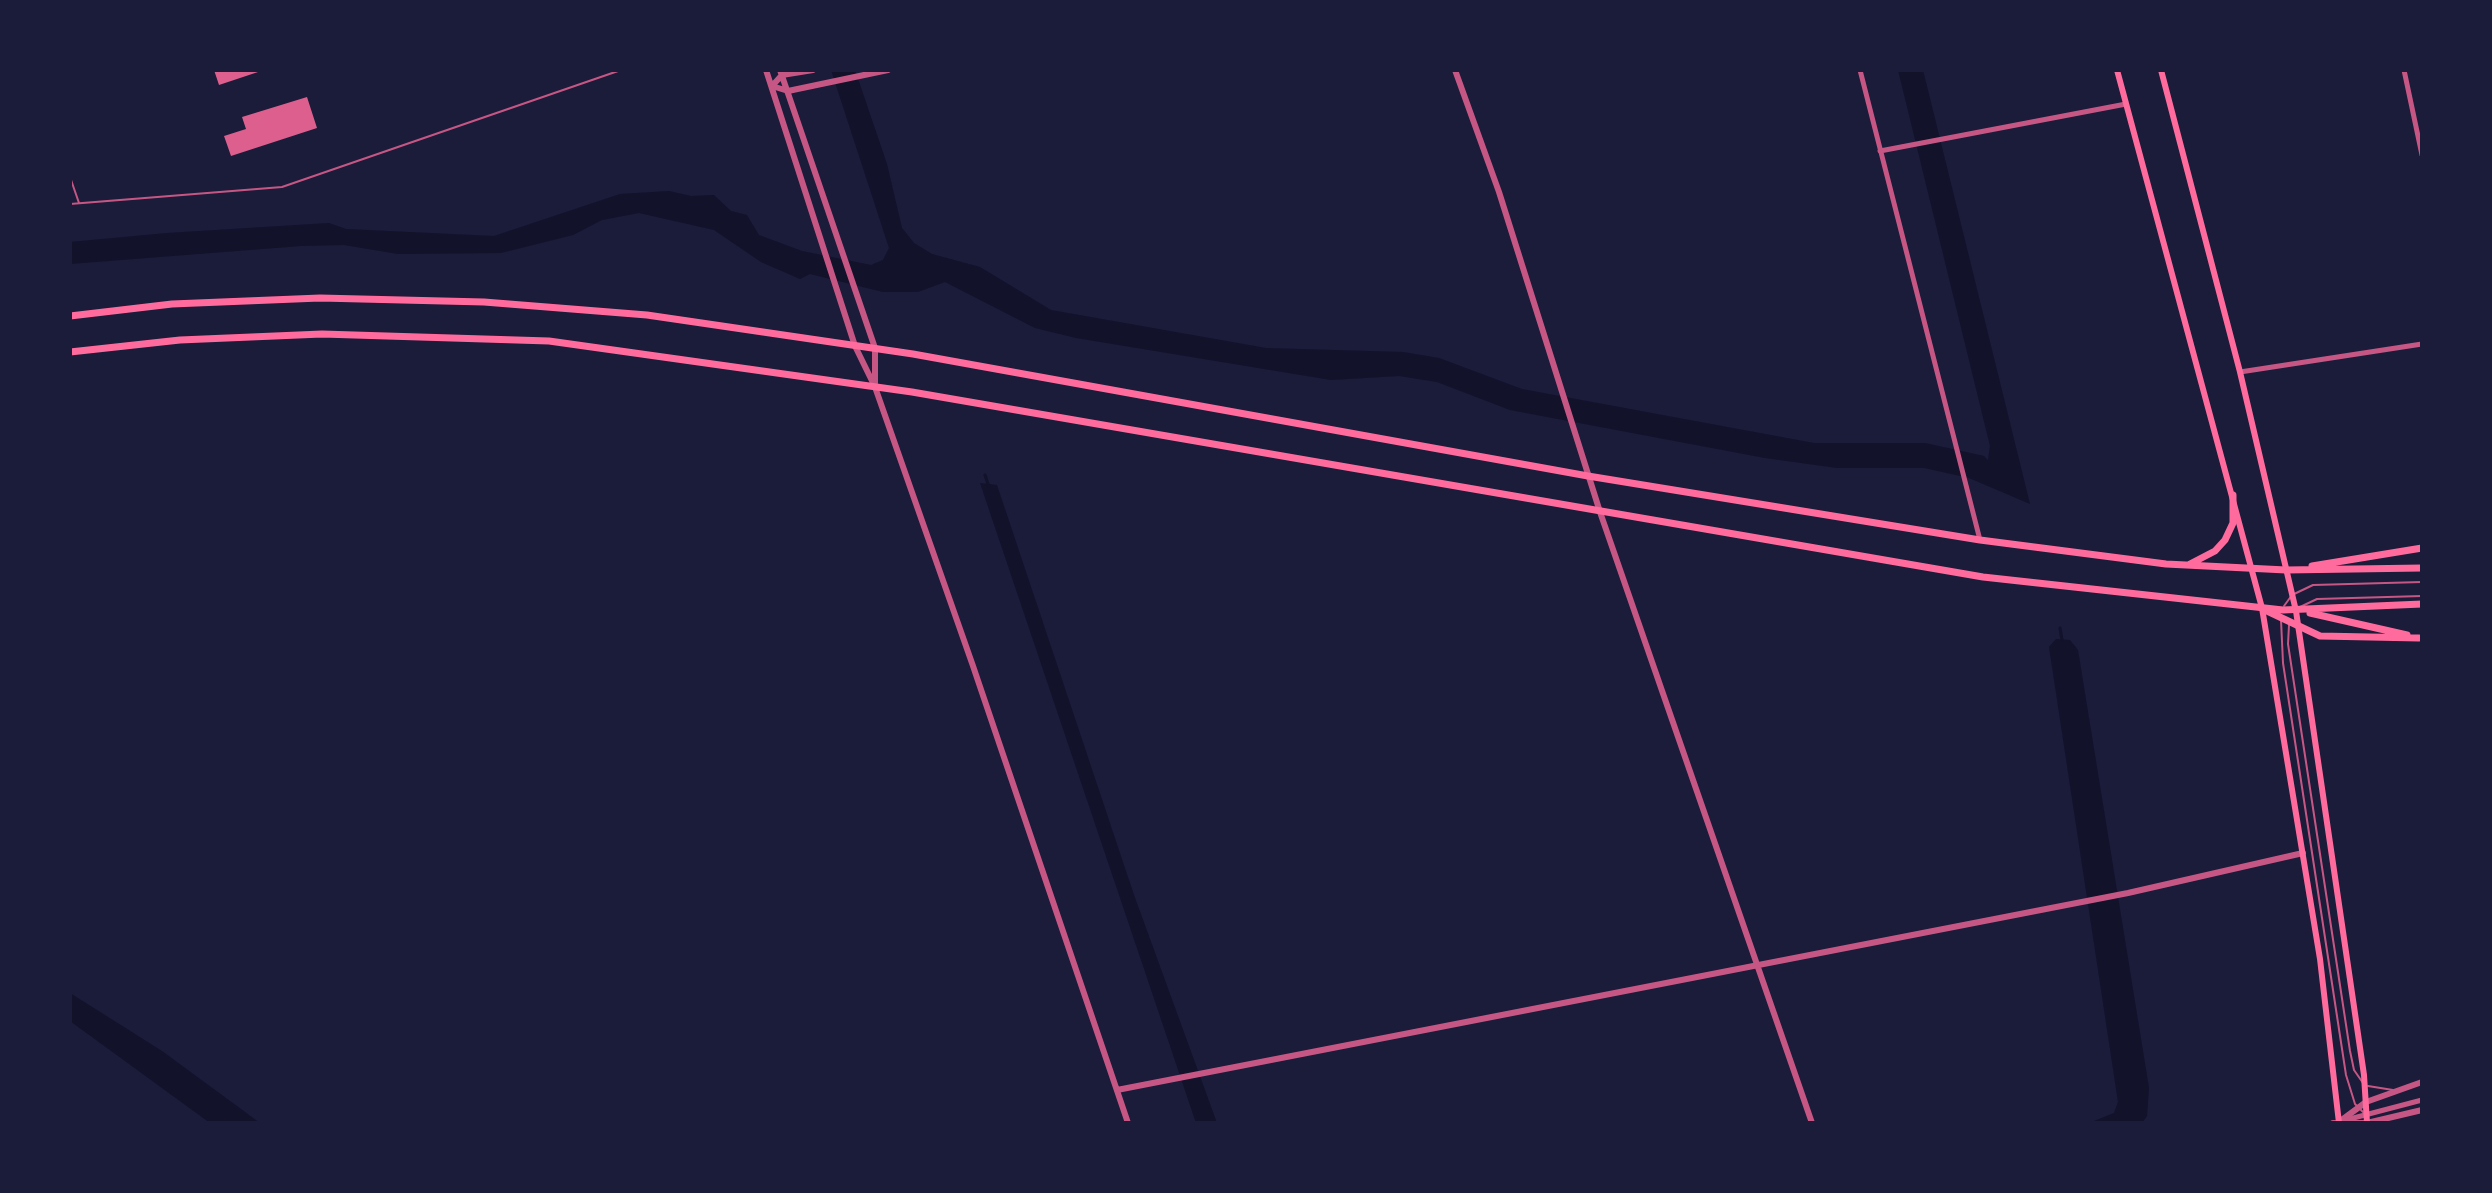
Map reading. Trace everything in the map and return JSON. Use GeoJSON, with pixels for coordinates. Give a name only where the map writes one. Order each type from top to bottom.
{"type":"FeatureCollection","features":[{"type":"Feature","properties":{"kind":"main road"},"geometry":{"type":"LineString","coordinates":[[2117,70],[2262,608],[2320,959],[2337,1123]]}},
{"type":"Feature","properties":{"kind":"main road"},"geometry":{"type":"LineString","coordinates":[[2161,70],[2240,372],[2296,611],[2292,625],[2365,1085],[2367,1120]]}},
{"type":"Feature","properties":{"kind":"main road"},"geometry":{"type":"LineString","coordinates":[[70,316],[172,304],[320,298],[436,299],[647,315],[875,348],[1588,476],[1980,540],[2188,565],[2286,570],[2422,568]]}},
{"type":"Feature","properties":{"kind":"main road"},"geometry":{"type":"LineString","coordinates":[[70,352],[211,338],[322,334],[440,335],[563,342],[875,387],[1983,577],[2262,608],[2282,614],[2422,604]]}},
{"type":"Feature","properties":{"kind":"main road"},"geometry":{"type":"LineString","coordinates":[[2188,565],[2215,551],[2225,540],[2233,523],[2233,495]]}},
{"type":"Feature","properties":{"kind":"main road"},"geometry":{"type":"LineString","coordinates":[[2286,570],[2422,548]]}},
{"type":"Feature","properties":{"kind":"main road"},"geometry":{"type":"LineString","coordinates":[[2296,611],[2420,638]]}},
{"type":"Feature","properties":{"kind":"main road"},"geometry":{"type":"LineString","coordinates":[[2282,614],[2292,625],[2320,636],[2420,638]]}},
{"type":"Feature","properties":{"kind":"street"},"geometry":{"type":"LineString","coordinates":[[766,70],[855,346],[875,387],[1128,1123]]}},
{"type":"Feature","properties":{"kind":"street"},"geometry":{"type":"LineString","coordinates":[[781,72],[813,70]]}},
{"type":"Feature","properties":{"kind":"street"},"geometry":{"type":"LineString","coordinates":[[772,86],[788,91],[888,70]]}},
{"type":"Feature","properties":{"kind":"street"},"geometry":{"type":"LineString","coordinates":[[1455,70],[1499,192],[1600,512],[1812,1123]]}},
{"type":"Feature","properties":{"kind":"street"},"geometry":{"type":"LineString","coordinates":[[1860,70],[1980,540]]}},
{"type":"Feature","properties":{"kind":"street"},"geometry":{"type":"LineString","coordinates":[[2404,70],[2422,155]]}},
{"type":"Feature","properties":{"kind":"street"},"geometry":{"type":"LineString","coordinates":[[772,86],[781,72]]}},
{"type":"Feature","properties":{"kind":"street"},"geometry":{"type":"LineString","coordinates":[[781,72],[875,348],[875,387]]}},
{"type":"Feature","properties":{"kind":"street"},"geometry":{"type":"LineString","coordinates":[[1880,151],[2126,104]]}},
{"type":"Feature","properties":{"kind":"street"},"geometry":{"type":"LineString","coordinates":[[2240,372],[2422,344]]}},
{"type":"Feature","properties":{"kind":"street"},"geometry":{"type":"LineString","coordinates":[[1117,1090],[2128,893],[2303,853]]}},
{"type":"Feature","properties":{"kind":"street"},"geometry":{"type":"LineString","coordinates":[[2337,1123],[2366,1102],[2422,1082]]}},
{"type":"Feature","properties":{"kind":"street"},"geometry":{"type":"LineString","coordinates":[[2367,1120],[2422,1100]]}},
{"type":"Feature","properties":{"kind":"street"},"geometry":{"type":"LineString","coordinates":[[2337,1123],[2403,1116],[2422,1110]]}},
{"type":"Feature","properties":{"kind":"lane"},"geometry":{"type":"LineString","coordinates":[[70,204],[282,187],[621,70]]}},
{"type":"Feature","properties":{"kind":"lane"},"geometry":{"type":"LineString","coordinates":[[70,177],[79,204]]}},
{"type":"Feature","properties":{"kind":"lane"},"geometry":{"type":"LineString","coordinates":[[2367,1120],[2346,1075],[2280,629],[2282,614],[2292,595],[2313,585],[2422,582]]}},
{"type":"Feature","properties":{"kind":"lane"},"geometry":{"type":"LineString","coordinates":[[2296,611],[2317,599],[2422,596]]}},
{"type":"Feature","properties":{"kind":"lane"},"geometry":{"type":"LineString","coordinates":[[2292,625],[2354,1070],[2365,1085],[2398,1090]]}},
{"type":"Feature","properties":{"kind":"shaded area"},"geometry":{"type":"Polygon","coordinates":[[[831,70],[855,70],[887,164],[902,228],[914,243],[932,254],[980,267],[1051,310],[1266,348],[1403,352],[1439,358],[1522,389],[1814,443],[1925,443],[1984,456],[1988,460],[1990,446],[1898,70],[1923,70],[2030,504],[1969,478],[1924,468],[1837,468],[1765,458],[1510,410],[1437,382],[1399,376],[1331,380],[1076,338],[1035,328],[945,282],[918,292],[883,292],[810,274],[800,279],[761,262],[714,230],[639,213],[602,220],[573,235],[501,253],[398,254],[344,245],[301,246],[70,264],[70,242],[167,233],[329,223],[346,229],[494,236],[620,194],[669,191],[691,196],[714,195],[731,211],[747,215],[759,235],[802,251],[871,265],[883,260],[889,248],[831,70]]]}},
{"type":"Feature","properties":{"kind":"shaded area"},"geometry":{"type":"Polygon","coordinates":[[[980,483],[997,485],[1134,895],[1217,1123],[1196,1123],[980,483]]]}},
{"type":"Feature","properties":{"kind":"shaded area"},"geometry":{"type":"Polygon","coordinates":[[[2056,639],[2070,640],[2078,650],[2149,1088],[2147,1116],[2142,1123],[2089,1123],[2114,1113],[2118,1102],[2049,647],[2056,639]]]}},
{"type":"Feature","properties":{"kind":"shaded area"},"geometry":{"type":"Polygon","coordinates":[[[70,993],[162,1051],[260,1123],[210,1123],[70,1021],[70,993]]]}},
{"type":"Feature","properties":{"kind":"building"},"geometry":{"type":"Polygon","coordinates":[[[214,70],[261,70],[261,71],[219,85],[214,70]]]}},
{"type":"Feature","properties":{"kind":"building"},"geometry":{"type":"Polygon","coordinates":[[[307,97],[317,128],[231,156],[224,136],[246,129],[242,117],[307,97]]]}},
{"type":"Feature","properties":{"kind":"waterway"},"geometry":{"type":"LineString","coordinates":[[985,475],[989,487]]}},
{"type":"Feature","properties":{"kind":"waterway"},"geometry":{"type":"LineString","coordinates":[[2060,628],[2062,640]]}}]}
